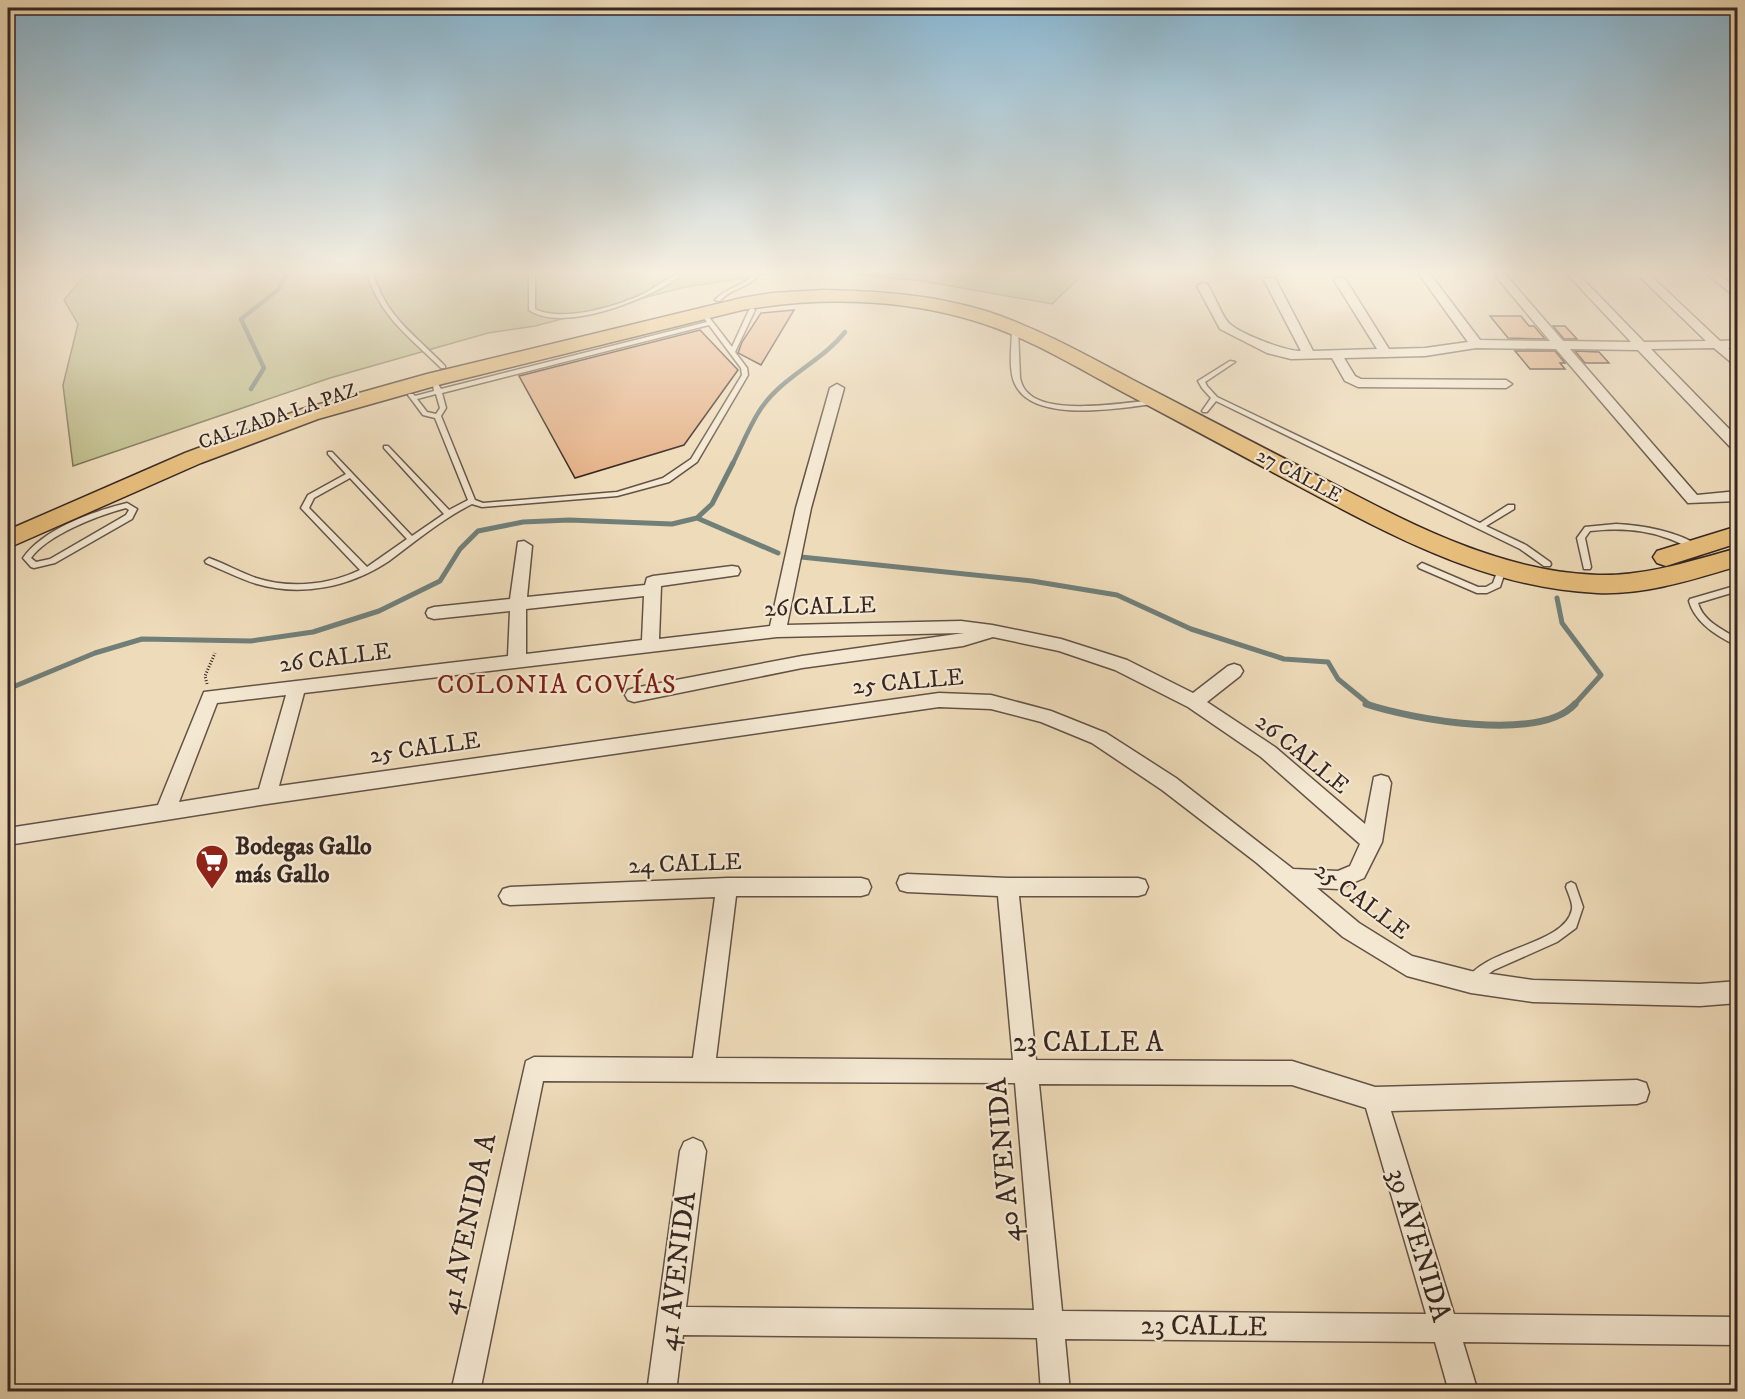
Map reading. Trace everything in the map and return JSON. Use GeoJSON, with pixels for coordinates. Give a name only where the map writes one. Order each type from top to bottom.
{"type":"FeatureCollection","features":[{"type":"Feature","properties":{"kind":"main road","name":"CALZADA LA PAZ"},"geometry":{"type":"LineString","coordinates":[[8,526],[223,434],[299,406],[438,379],[599,339]]}},
{"type":"Feature","properties":{"kind":"main road","name":"CALZADA LA PAZ"},"geometry":{"type":"LineString","coordinates":[[8,540],[81,515],[255,433],[310,414],[409,392],[438,379],[474,375],[608,339]]}},
{"type":"Feature","properties":{"kind":"main road","name":"27 CALLE"},"geometry":{"type":"LineString","coordinates":[[1035,339],[1393,525],[1475,561],[1502,569],[1574,582],[1631,583],[1671,576],[1737,556]]}},
{"type":"Feature","properties":{"kind":"main road","name":"27 CALLE"},"geometry":{"type":"LineString","coordinates":[[1063,339],[1210,405],[1339,482],[1454,538],[1507,555],[1547,564],[1587,567],[1619,566],[1654,560],[1737,534]]}},
{"type":"Feature","properties":{"kind":"street"},"geometry":{"type":"LineString","coordinates":[[1251,339],[1277,352],[1309,355],[1425,352],[1476,344],[1641,346],[1737,344]]}},
{"type":"Feature","properties":{"kind":"street"},"geometry":{"type":"LineString","coordinates":[[1301,339],[1309,355]]}},
{"type":"Feature","properties":{"kind":"street"},"geometry":{"type":"LineString","coordinates":[[1377,339],[1386,354]]}},
{"type":"Feature","properties":{"kind":"street"},"geometry":{"type":"LineString","coordinates":[[1472,339],[1476,344]]}},
{"type":"Feature","properties":{"kind":"street"},"geometry":{"type":"LineString","coordinates":[[1555,339],[1693,500],[1737,496]]}},
{"type":"Feature","properties":{"kind":"street"},"geometry":{"type":"LineString","coordinates":[[1635,339],[1737,447]]}},
{"type":"Feature","properties":{"kind":"street"},"geometry":{"type":"LineString","coordinates":[[1712,339],[1737,364]]}},
{"type":"Feature","properties":{"kind":"street"},"geometry":{"type":"LineString","coordinates":[[1336,354],[1350,378],[1358,383],[1506,384]]}},
{"type":"Feature","properties":{"kind":"street"},"geometry":{"type":"LineString","coordinates":[[777,631],[819,445],[837,388]]}},
{"type":"Feature","properties":{"kind":"street"},"geometry":{"type":"LineString","coordinates":[[517,661],[518,605],[524,546]]}},
{"type":"Feature","properties":{"kind":"street"},"geometry":{"type":"LineString","coordinates":[[650,646],[653,582],[732,571]]}},
{"type":"Feature","properties":{"kind":"street"},"geometry":{"type":"LineString","coordinates":[[434,613],[651,590]]}},
{"type":"Feature","properties":{"kind":"street","name":"26 CALLE"},"geometry":{"type":"LineString","coordinates":[[210,697],[777,631],[961,627],[1061,645],[1121,665],[1194,702],[1268,752],[1372,842]]}},
{"type":"Feature","properties":{"kind":"street"},"geometry":{"type":"LineString","coordinates":[[634,695],[802,662],[963,640],[992,631]]}},
{"type":"Feature","properties":{"kind":"street"},"geometry":{"type":"LineString","coordinates":[[1194,702],[1234,671]]}},
{"type":"Feature","properties":{"kind":"street"},"geometry":{"type":"LineString","coordinates":[[267,796],[297,687]]}},
{"type":"Feature","properties":{"kind":"street"},"geometry":{"type":"LineString","coordinates":[[165,812],[210,697]]}},
{"type":"Feature","properties":{"kind":"street","name":"25 CALLE"},"geometry":{"type":"LineString","coordinates":[[8,837],[267,796],[939,700],[991,702],[1045,716],[1099,738],[1169,784],[1290,878],[1351,930],[1407,965],[1471,982],[1533,991],[1577,994],[1700,995],[1737,992]]}},
{"type":"Feature","properties":{"kind":"street"},"geometry":{"type":"LineString","coordinates":[[1290,878],[1332,880],[1349,878],[1357,872],[1372,842],[1381,783]]}},
{"type":"Feature","properties":{"kind":"street"},"geometry":{"type":"LineString","coordinates":[[907,883],[1008,887],[1138,887]]}},
{"type":"Feature","properties":{"kind":"street"},"geometry":{"type":"LineString","coordinates":[[703,1070],[727,887]]}},
{"type":"Feature","properties":{"kind":"street","name":"24 CALLE"},"geometry":{"type":"LineString","coordinates":[[510,896],[727,887],[861,887]]}},
{"type":"Feature","properties":{"kind":"street","name":"40 AVENIDA"},"geometry":{"type":"LineString","coordinates":[[1008,887],[1056,1392]]}},
{"type":"Feature","properties":{"kind":"street","name":"23 CALLE A"},"geometry":{"type":"LineString","coordinates":[[534,1069],[1292,1073],[1375,1099],[1637,1092]]}},
{"type":"Feature","properties":{"kind":"street","name":"41 AVENIDA A"},"geometry":{"type":"LineString","coordinates":[[465,1392],[534,1069]]}},
{"type":"Feature","properties":{"kind":"street","name":"39 AVENIDA"},"geometry":{"type":"LineString","coordinates":[[1375,1099],[1464,1392]]}},
{"type":"Feature","properties":{"kind":"street","name":"41 AVENIDA"},"geometry":{"type":"LineString","coordinates":[[661,1392],[693,1150]]}},
{"type":"Feature","properties":{"kind":"street","name":"23 CALLE"},"geometry":{"type":"LineString","coordinates":[[671,1321],[1737,1331]]}},
{"type":"Feature","properties":{"kind":"lane"},"geometry":{"type":"LineString","coordinates":[[407,339],[438,379],[443,408],[438,416]]}},
{"type":"Feature","properties":{"kind":"lane"},"geometry":{"type":"LineString","coordinates":[[438,416],[472,501],[482,505],[617,494],[666,480],[694,460],[746,375],[744,368],[725,339]]}},
{"type":"Feature","properties":{"kind":"lane"},"geometry":{"type":"LineString","coordinates":[[732,353],[738,339]]}},
{"type":"Feature","properties":{"kind":"lane"},"geometry":{"type":"LineString","coordinates":[[1016,339],[1018,384],[1028,397],[1049,406],[1058,407],[1095,408],[1157,401]]}},
{"type":"Feature","properties":{"kind":"lane"},"geometry":{"type":"LineString","coordinates":[[1232,362],[1201,381],[1210,405],[1481,526],[1523,547],[1547,564]]}},
{"type":"Feature","properties":{"kind":"lane"},"geometry":{"type":"LineString","coordinates":[[409,392],[425,414],[438,416]]}},
{"type":"Feature","properties":{"kind":"lane"},"geometry":{"type":"LineString","coordinates":[[386,447],[448,514]]}},
{"type":"Feature","properties":{"kind":"lane"},"geometry":{"type":"LineString","coordinates":[[330,453],[412,540]]}},
{"type":"Feature","properties":{"kind":"lane"},"geometry":{"type":"LineString","coordinates":[[350,475],[311,497],[305,508],[365,570]]}},
{"type":"Feature","properties":{"kind":"lane"},"geometry":{"type":"LineString","coordinates":[[209,561],[259,582],[299,587],[340,582],[381,562],[448,514],[472,501]]}},
{"type":"Feature","properties":{"kind":"lane"},"geometry":{"type":"LineString","coordinates":[[127,505],[134,508],[129,517],[52,561],[34,566],[29,562],[27,558],[29,551],[81,515],[127,505]]}},
{"type":"Feature","properties":{"kind":"lane"},"geometry":{"type":"LineString","coordinates":[[1481,526],[1511,507]]}},
{"type":"Feature","properties":{"kind":"lane"},"geometry":{"type":"LineString","coordinates":[[1587,567],[1581,538],[1588,529],[1630,526],[1675,537],[1696,547]]}},
{"type":"Feature","properties":{"kind":"lane"},"geometry":{"type":"LineString","coordinates":[[1422,566],[1477,590],[1487,590],[1497,585],[1502,569]]}},
{"type":"Feature","properties":{"kind":"lane"},"geometry":{"type":"LineString","coordinates":[[1737,588],[1693,600],[1694,609],[1703,620],[1737,644]]}},
{"type":"Feature","properties":{"kind":"lane"},"geometry":{"type":"LineString","coordinates":[[1471,982],[1490,966],[1553,938],[1572,924],[1578,907],[1571,887]]}},
{"type":"Feature","properties":{"kind":"path"},"geometry":{"type":"LineString","coordinates":[[210,697],[205,676],[215,653]]}},
{"type":"Feature","properties":{"kind":"shaded area"},"geometry":{"type":"Polygon","coordinates":[[[74,339],[466,339],[330,378],[73,466],[63,385],[74,339]]]}},
{"type":"Feature","properties":{"kind":"building"},"geometry":{"type":"Polygon","coordinates":[[[663,339],[709,339],[738,370],[684,445],[575,478],[519,376],[663,339]]]}},
{"type":"Feature","properties":{"kind":"building"},"geometry":{"type":"Polygon","coordinates":[[[744,339],[776,339],[761,365],[738,353],[744,339]]]}},
{"type":"Feature","properties":{"kind":"building"},"geometry":{"type":"Polygon","coordinates":[[[1515,351],[1555,351],[1565,363],[1560,363],[1565,369],[1530,369],[1515,351]]]}},
{"type":"Feature","properties":{"kind":"building"},"geometry":{"type":"Polygon","coordinates":[[[1575,351],[1599,352],[1609,363],[1585,363],[1575,351]]]}},
{"type":"Feature","properties":{"kind":"waterway"},"geometry":{"type":"LineString","coordinates":[[251,339],[264,368],[251,389]]}},
{"type":"Feature","properties":{"kind":"waterway"},"geometry":{"type":"LineString","coordinates":[[733,463],[754,421],[771,396],[838,339]]}},
{"type":"Feature","properties":{"kind":"waterway"},"geometry":{"type":"LineString","coordinates":[[697,518],[712,504],[733,463]]}},
{"type":"Feature","properties":{"kind":"waterway"},"geometry":{"type":"LineString","coordinates":[[8,689],[95,653],[142,639],[251,641],[313,632],[379,611],[440,581],[460,549],[478,531],[523,522],[569,520],[672,524],[697,518]]}},
{"type":"Feature","properties":{"kind":"waterway"},"geometry":{"type":"LineString","coordinates":[[697,518],[778,553]]}},
{"type":"Feature","properties":{"kind":"waterway"},"geometry":{"type":"LineString","coordinates":[[801,557],[1032,581],[1117,595],[1191,629],[1284,659],[1328,662],[1338,679],[1370,705]]}},
{"type":"Feature","properties":{"kind":"waterway"},"geometry":{"type":"LineString","coordinates":[[1557,598],[1562,623],[1601,675],[1574,704]]}},
{"type":"Feature","properties":{"kind":"waterway"},"geometry":{"type":"LineString","coordinates":[[1366,704],[1370,705]]}},
{"type":"Feature","properties":{"kind":"waterway"},"geometry":{"type":"LineString","coordinates":[[1370,705],[1443,721],[1505,725],[1534,723],[1558,716],[1574,704]]}},
{"type":"Feature","properties":{"kind":"place","name":"Bodegas Gallo más Gallo"},"geometry":{"type":"Point","coordinates":[212,890]}},
{"type":"Feature","properties":{"kind":"district","name":"COLONIA COVÍAS"},"geometry":{"type":"Point","coordinates":[557,685]}}]}
